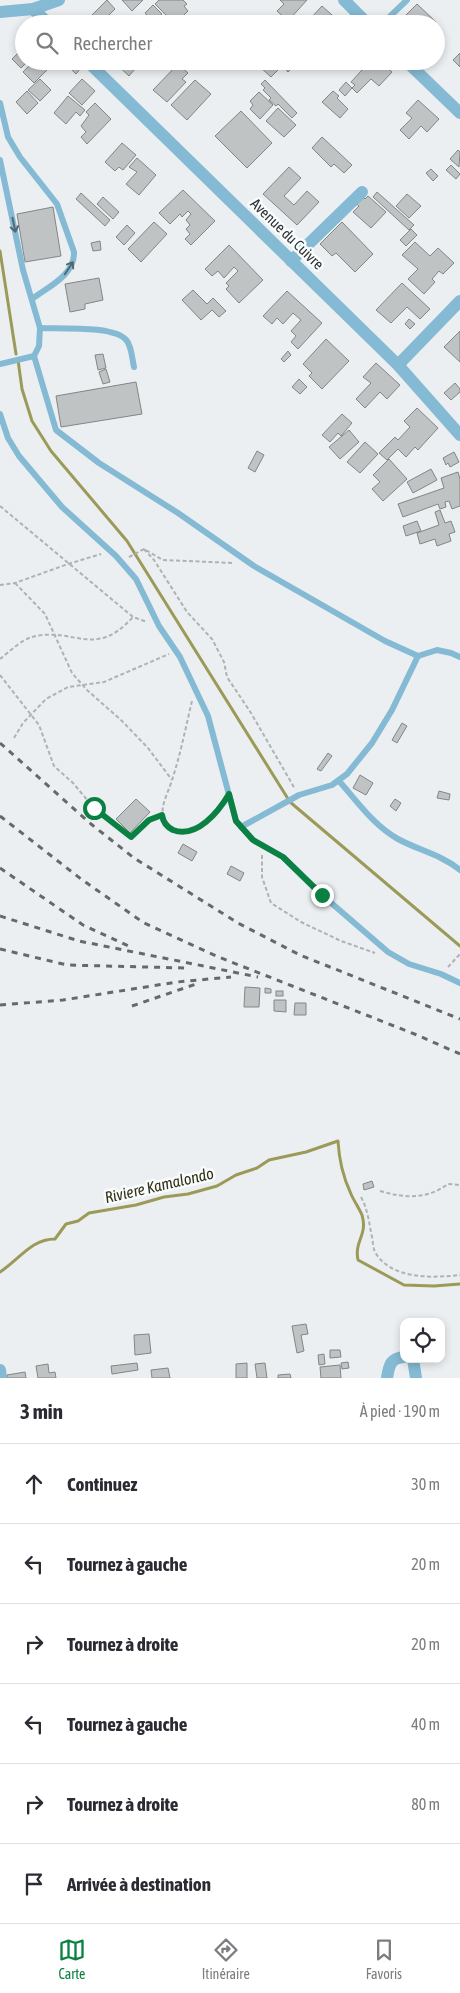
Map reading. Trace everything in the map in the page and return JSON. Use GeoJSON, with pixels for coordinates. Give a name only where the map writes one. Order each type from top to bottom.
{"type":"FeatureCollection","features":[{"type":"Feature","properties":{"kind":"street"},"geometry":{"type":"LineString","coordinates":[[0,12],[34,9],[59,0]]}},
{"type":"Feature","properties":{"kind":"street"},"geometry":{"type":"LineString","coordinates":[[344,0],[359,15]]}},
{"type":"Feature","properties":{"kind":"street"},"geometry":{"type":"LineString","coordinates":[[34,9],[40,15]]}},
{"type":"Feature","properties":{"kind":"street","name":"Avenue du Cuivre"},"geometry":{"type":"LineString","coordinates":[[96,70],[398,365],[460,435]]}},
{"type":"Feature","properties":{"kind":"street"},"geometry":{"type":"LineString","coordinates":[[415,70],[460,113]]}},
{"type":"Feature","properties":{"kind":"street"},"geometry":{"type":"LineString","coordinates":[[291,261],[362,192]]}},
{"type":"Feature","properties":{"kind":"street"},"geometry":{"type":"LineString","coordinates":[[398,365],[460,301]]}},
{"type":"Feature","properties":{"kind":"street"},"geometry":{"type":"LineString","coordinates":[[387,1378],[390,1362],[394,1358],[400,1357]]}},
{"type":"Feature","properties":{"kind":"street"},"geometry":{"type":"LineString","coordinates":[[414,1363],[416,1378]]}},
{"type":"Feature","properties":{"kind":"street"},"geometry":{"type":"LineString","coordinates":[[0,1370],[1,1378]]}},
{"type":"Feature","properties":{"kind":"lane"},"geometry":{"type":"LineString","coordinates":[[391,15],[407,0]]}},
{"type":"Feature","properties":{"kind":"lane"},"geometry":{"type":"LineString","coordinates":[[0,103],[8,137],[20,157],[57,204],[74,252],[74,260],[68,272],[32,299]]}},
{"type":"Feature","properties":{"kind":"lane"},"geometry":{"type":"LineString","coordinates":[[0,160],[23,270],[40,328],[39,346],[34,356],[56,430],[98,463],[178,514],[254,566],[385,641],[418,656],[437,650],[460,657]]}},
{"type":"Feature","properties":{"kind":"lane"},"geometry":{"type":"LineString","coordinates":[[40,328],[104,330],[120,335],[125,338],[130,346],[134,367]]}},
{"type":"Feature","properties":{"kind":"lane"},"geometry":{"type":"LineString","coordinates":[[0,364],[34,356]]}},
{"type":"Feature","properties":{"kind":"lane"},"geometry":{"type":"LineString","coordinates":[[0,414],[8,438],[19,456],[62,507],[111,551],[136,580],[159,626],[175,650],[208,716],[236,821],[253,840],[283,857],[322,895],[388,952],[408,964],[441,974],[460,983]]}},
{"type":"Feature","properties":{"kind":"lane"},"geometry":{"type":"LineString","coordinates":[[241,827],[298,795],[340,781],[372,743],[392,710],[418,656]]}},
{"type":"Feature","properties":{"kind":"lane"},"geometry":{"type":"LineString","coordinates":[[340,781],[386,831],[398,839],[452,863],[460,870]]}},
{"type":"Feature","properties":{"kind":"path"},"geometry":{"type":"LineString","coordinates":[[0,506],[133,617],[159,626]]}},
{"type":"Feature","properties":{"kind":"path"},"geometry":{"type":"LineString","coordinates":[[144,549],[163,560],[224,562],[254,566]]}},
{"type":"Feature","properties":{"kind":"path"},"geometry":{"type":"LineString","coordinates":[[121,562],[144,549]]}},
{"type":"Feature","properties":{"kind":"path"},"geometry":{"type":"LineString","coordinates":[[144,549],[154,560],[187,612],[212,639],[224,662],[227,677],[251,713],[298,795]]}},
{"type":"Feature","properties":{"kind":"path"},"geometry":{"type":"LineString","coordinates":[[0,585],[15,583],[111,551]]}},
{"type":"Feature","properties":{"kind":"path"},"geometry":{"type":"LineString","coordinates":[[15,583],[45,614],[72,673],[148,748],[172,780]]}},
{"type":"Feature","properties":{"kind":"path"},"geometry":{"type":"LineString","coordinates":[[0,659],[31,638],[54,635],[76,639],[101,640],[122,629],[133,617]]}},
{"type":"Feature","properties":{"kind":"path"},"geometry":{"type":"LineString","coordinates":[[14,738],[31,714],[46,699],[68,687],[104,682],[156,661],[175,650]]}},
{"type":"Feature","properties":{"kind":"path"},"geometry":{"type":"LineString","coordinates":[[0,675],[38,725],[54,766],[73,782],[94,808],[131,837],[149,820],[162,815]]}},
{"type":"Feature","properties":{"kind":"path"},"geometry":{"type":"LineString","coordinates":[[193,684],[194,694],[162,815],[164,822],[175,831],[192,830],[214,815],[229,794]]}},
{"type":"Feature","properties":{"kind":"path"},"geometry":{"type":"LineString","coordinates":[[253,840],[262,855],[262,877],[271,903],[301,922],[342,941],[376,953]]}},
{"type":"Feature","properties":{"kind":"path"},"geometry":{"type":"LineString","coordinates":[[441,974],[460,954]]}},
{"type":"Feature","properties":{"kind":"path"},"geometry":{"type":"LineString","coordinates":[[380,1191],[398,1196],[419,1198],[438,1192],[448,1184],[460,1185]]}},
{"type":"Feature","properties":{"kind":"path"},"geometry":{"type":"LineString","coordinates":[[361,1197],[367,1208],[375,1252],[388,1266],[398,1271],[421,1276],[460,1275]]}},
{"type":"Feature","properties":{"kind":"building"},"geometry":{"type":"Polygon","coordinates":[[[107,0],[115,9],[109,15],[92,15],[107,0]]]}},
{"type":"Feature","properties":{"kind":"building"},"geometry":{"type":"Polygon","coordinates":[[[122,0],[143,0],[132,11],[122,0]]]}},
{"type":"Feature","properties":{"kind":"building"},"geometry":{"type":"Polygon","coordinates":[[[159,0],[183,0],[187,4],[184,6],[188,11],[184,15],[166,15],[155,4],[159,0]]]}},
{"type":"Feature","properties":{"kind":"building"},"geometry":{"type":"Polygon","coordinates":[[[280,0],[307,0],[293,15],[281,15],[277,11],[284,4],[280,0]]]}},
{"type":"Feature","properties":{"kind":"building"},"geometry":{"type":"Polygon","coordinates":[[[417,4],[429,15],[406,15],[417,4]]]}},
{"type":"Feature","properties":{"kind":"building"},"geometry":{"type":"Polygon","coordinates":[[[153,5],[162,14],[147,15],[145,13],[153,5]]]}},
{"type":"Feature","properties":{"kind":"building"},"geometry":{"type":"Polygon","coordinates":[[[322,6],[332,15],[314,15],[322,6]]]}},
{"type":"Feature","properties":{"kind":"building"},"geometry":{"type":"Polygon","coordinates":[[[460,53],[460,67],[453,60],[460,53]]]}},
{"type":"Feature","properties":{"kind":"building"},"geometry":{"type":"Polygon","coordinates":[[[25,70],[47,70],[34,83],[23,72],[25,70]]]}},
{"type":"Feature","properties":{"kind":"building"},"geometry":{"type":"Polygon","coordinates":[[[123,70],[134,70],[129,76],[123,70]]]}},
{"type":"Feature","properties":{"kind":"building"},"geometry":{"type":"Polygon","coordinates":[[[172,70],[185,70],[188,73],[182,79],[186,82],[167,102],[153,90],[172,70]]]}},
{"type":"Feature","properties":{"kind":"building"},"geometry":{"type":"Polygon","coordinates":[[[263,70],[278,70],[271,77],[263,70]]]}},
{"type":"Feature","properties":{"kind":"building"},"geometry":{"type":"Polygon","coordinates":[[[362,70],[390,70],[392,72],[379,86],[371,79],[357,93],[352,88],[355,85],[351,82],[362,70]]]}},
{"type":"Feature","properties":{"kind":"building"},"geometry":{"type":"Polygon","coordinates":[[[40,79],[51,90],[40,101],[28,90],[40,79]]]}},
{"type":"Feature","properties":{"kind":"building"},"geometry":{"type":"Polygon","coordinates":[[[82,79],[95,91],[82,105],[69,93],[82,79]]]}},
{"type":"Feature","properties":{"kind":"building"},"geometry":{"type":"Polygon","coordinates":[[[195,80],[211,94],[187,120],[171,105],[195,80]]]}},
{"type":"Feature","properties":{"kind":"building"},"geometry":{"type":"Polygon","coordinates":[[[265,80],[297,113],[292,118],[278,104],[276,106],[269,100],[271,98],[263,90],[265,88],[261,84],[265,80]]]}},
{"type":"Feature","properties":{"kind":"building"},"geometry":{"type":"Polygon","coordinates":[[[346,82],[352,88],[345,96],[339,90],[346,82]]]}},
{"type":"Feature","properties":{"kind":"building"},"geometry":{"type":"Polygon","coordinates":[[[27,91],[38,103],[27,114],[16,102],[27,91]]]}},
{"type":"Feature","properties":{"kind":"building"},"geometry":{"type":"Polygon","coordinates":[[[333,91],[348,109],[340,118],[322,102],[333,91]]]}},
{"type":"Feature","properties":{"kind":"building"},"geometry":{"type":"Polygon","coordinates":[[[259,92],[273,105],[260,119],[250,109],[253,105],[250,101],[259,92]]]}},
{"type":"Feature","properties":{"kind":"building"},"geometry":{"type":"Polygon","coordinates":[[[68,96],[85,110],[80,116],[76,112],[66,124],[54,113],[68,96]]]}},
{"type":"Feature","properties":{"kind":"building"},"geometry":{"type":"Polygon","coordinates":[[[418,100],[439,119],[427,132],[421,126],[409,139],[400,130],[412,118],[406,113],[418,100]]]}},
{"type":"Feature","properties":{"kind":"building"},"geometry":{"type":"Polygon","coordinates":[[[95,103],[111,119],[87,144],[81,137],[86,132],[81,126],[89,115],[86,112],[95,103]]]}},
{"type":"Feature","properties":{"kind":"building"},"geometry":{"type":"Polygon","coordinates":[[[278,108],[296,125],[284,137],[266,121],[278,108]]]}},
{"type":"Feature","properties":{"kind":"building"},"geometry":{"type":"Polygon","coordinates":[[[241,111],[272,143],[247,168],[215,136],[241,111]]]}},
{"type":"Feature","properties":{"kind":"building"},"geometry":{"type":"Polygon","coordinates":[[[322,137],[352,165],[344,173],[334,164],[331,167],[312,148],[322,137]]]}},
{"type":"Feature","properties":{"kind":"building"},"geometry":{"type":"Polygon","coordinates":[[[122,143],[136,155],[123,170],[119,167],[115,171],[105,162],[122,143]]]}},
{"type":"Feature","properties":{"kind":"building"},"geometry":{"type":"Polygon","coordinates":[[[458,150],[460,152],[459,167],[450,159],[458,150]]]}},
{"type":"Feature","properties":{"kind":"building"},"geometry":{"type":"Polygon","coordinates":[[[137,158],[156,175],[139,195],[126,184],[137,172],[129,167],[137,158]]]}},
{"type":"Feature","properties":{"kind":"building"},"geometry":{"type":"Polygon","coordinates":[[[451,165],[460,174],[456,179],[446,170],[451,165]]]}},
{"type":"Feature","properties":{"kind":"building"},"geometry":{"type":"Polygon","coordinates":[[[289,167],[301,178],[284,196],[294,205],[307,191],[319,202],[297,225],[263,194],[289,167]]]}},
{"type":"Feature","properties":{"kind":"building"},"geometry":{"type":"Polygon","coordinates":[[[431,169],[438,176],[433,181],[426,173],[431,169]]]}},
{"type":"Feature","properties":{"kind":"building"},"geometry":{"type":"Polygon","coordinates":[[[183,190],[215,221],[191,245],[185,239],[190,234],[186,229],[190,225],[186,220],[191,214],[188,211],[182,217],[180,214],[170,224],[159,213],[183,190]]]}},
{"type":"Feature","properties":{"kind":"building"},"geometry":{"type":"Polygon","coordinates":[[[377,192],[414,225],[409,230],[373,197],[377,192]]]}},
{"type":"Feature","properties":{"kind":"building"},"geometry":{"type":"Polygon","coordinates":[[[81,193],[110,220],[105,226],[76,199],[81,193]]]}},
{"type":"Feature","properties":{"kind":"building"},"geometry":{"type":"Polygon","coordinates":[[[407,194],[421,206],[409,218],[396,206],[407,194]]]}},
{"type":"Feature","properties":{"kind":"building"},"geometry":{"type":"Polygon","coordinates":[[[362,196],[365,199],[368,196],[386,212],[371,228],[353,212],[359,206],[355,203],[362,196]]]}},
{"type":"Feature","properties":{"kind":"building"},"geometry":{"type":"Polygon","coordinates":[[[103,197],[119,212],[113,219],[97,204],[103,197]]]}},
{"type":"Feature","properties":{"kind":"building"},"geometry":{"type":"Polygon","coordinates":[[[53,207],[61,256],[25,262],[17,214],[53,207]]]}},
{"type":"Feature","properties":{"kind":"building"},"geometry":{"type":"Polygon","coordinates":[[[154,222],[167,234],[141,262],[128,249],[154,222]]]}},
{"type":"Feature","properties":{"kind":"building"},"geometry":{"type":"Polygon","coordinates":[[[342,222],[373,254],[355,272],[336,253],[332,256],[320,244],[342,222]]]}},
{"type":"Feature","properties":{"kind":"building"},"geometry":{"type":"Polygon","coordinates":[[[127,225],[135,233],[124,245],[116,237],[127,225]]]}},
{"type":"Feature","properties":{"kind":"building"},"geometry":{"type":"Polygon","coordinates":[[[411,229],[417,235],[406,246],[400,240],[411,229]]]}},
{"type":"Feature","properties":{"kind":"building"},"geometry":{"type":"Polygon","coordinates":[[[100,241],[101,250],[93,251],[91,243],[100,241]]]}},
{"type":"Feature","properties":{"kind":"building"},"geometry":{"type":"Polygon","coordinates":[[[415,242],[430,256],[438,248],[454,263],[443,274],[439,271],[432,279],[435,282],[424,294],[408,279],[418,269],[402,255],[415,242]]]}},
{"type":"Feature","properties":{"kind":"building"},"geometry":{"type":"Polygon","coordinates":[[[229,245],[263,280],[239,303],[226,289],[229,286],[226,283],[238,271],[234,267],[224,278],[218,271],[212,276],[205,269],[229,245]]]}},
{"type":"Feature","properties":{"kind":"building"},"geometry":{"type":"Polygon","coordinates":[[[99,278],[103,300],[85,304],[85,309],[70,312],[65,284],[99,278]]]}},
{"type":"Feature","properties":{"kind":"building"},"geometry":{"type":"Polygon","coordinates":[[[402,283],[430,309],[420,319],[407,307],[391,323],[376,310],[402,283]]]}},
{"type":"Feature","properties":{"kind":"building"},"geometry":{"type":"Polygon","coordinates":[[[193,290],[207,304],[213,298],[226,311],[219,317],[212,310],[201,320],[182,300],[193,290]]]}},
{"type":"Feature","properties":{"kind":"building"},"geometry":{"type":"Polygon","coordinates":[[[287,291],[322,323],[298,349],[291,342],[296,336],[291,331],[301,320],[293,313],[283,324],[277,318],[272,324],[263,316],[287,291]]]}},
{"type":"Feature","properties":{"kind":"building"},"geometry":{"type":"Polygon","coordinates":[[[409,319],[415,324],[410,329],[405,324],[409,319]]]}},
{"type":"Feature","properties":{"kind":"building"},"geometry":{"type":"Polygon","coordinates":[[[460,331],[460,362],[444,347],[460,331]]]}},
{"type":"Feature","properties":{"kind":"building"},"geometry":{"type":"Polygon","coordinates":[[[326,339],[349,361],[322,389],[309,376],[312,373],[303,364],[326,339]]]}},
{"type":"Feature","properties":{"kind":"building"},"geometry":{"type":"Polygon","coordinates":[[[288,351],[291,355],[284,362],[281,359],[288,351]]]}},
{"type":"Feature","properties":{"kind":"building"},"geometry":{"type":"Polygon","coordinates":[[[103,354],[106,368],[98,370],[95,355],[103,354]]]}},
{"type":"Feature","properties":{"kind":"building"},"geometry":{"type":"Polygon","coordinates":[[[376,363],[400,385],[387,399],[380,392],[365,408],[356,399],[371,383],[363,377],[376,363]]]}},
{"type":"Feature","properties":{"kind":"building"},"geometry":{"type":"Polygon","coordinates":[[[106,369],[110,382],[103,384],[99,372],[106,369]]]}},
{"type":"Feature","properties":{"kind":"building"},"geometry":{"type":"Polygon","coordinates":[[[299,379],[307,387],[300,394],[292,387],[299,379]]]}},
{"type":"Feature","properties":{"kind":"building"},"geometry":{"type":"Polygon","coordinates":[[[136,382],[142,414],[61,427],[56,396],[136,382]]]}},
{"type":"Feature","properties":{"kind":"building"},"geometry":{"type":"Polygon","coordinates":[[[455,383],[460,392],[451,400],[444,393],[455,383]]]}},
{"type":"Feature","properties":{"kind":"building"},"geometry":{"type":"Polygon","coordinates":[[[417,408],[438,428],[418,450],[415,447],[406,457],[398,449],[387,460],[379,453],[395,437],[398,440],[410,427],[404,421],[417,408]]]}},
{"type":"Feature","properties":{"kind":"building"},"geometry":{"type":"Polygon","coordinates":[[[342,414],[352,423],[341,436],[338,433],[330,442],[322,435],[342,414]]]}},
{"type":"Feature","properties":{"kind":"building"},"geometry":{"type":"Polygon","coordinates":[[[349,430],[359,442],[340,459],[329,447],[349,430]]]}},
{"type":"Feature","properties":{"kind":"building"},"geometry":{"type":"Polygon","coordinates":[[[365,442],[378,454],[360,473],[347,462],[365,442]]]}},
{"type":"Feature","properties":{"kind":"building"},"geometry":{"type":"Polygon","coordinates":[[[257,451],[264,455],[255,472],[248,468],[257,451]]]}},
{"type":"Feature","properties":{"kind":"building"},"geometry":{"type":"Polygon","coordinates":[[[454,452],[459,462],[450,467],[448,463],[446,465],[443,458],[454,452]]]}},
{"type":"Feature","properties":{"kind":"building"},"geometry":{"type":"Polygon","coordinates":[[[389,459],[407,479],[383,501],[372,489],[380,482],[373,475],[389,459]]]}},
{"type":"Feature","properties":{"kind":"building"},"geometry":{"type":"Polygon","coordinates":[[[431,469],[437,480],[413,493],[407,482],[431,469]]]}},
{"type":"Feature","properties":{"kind":"building"},"geometry":{"type":"Polygon","coordinates":[[[458,472],[460,479],[460,506],[452,509],[449,501],[445,502],[446,507],[440,509],[438,504],[403,517],[398,504],[444,488],[441,478],[458,472]]]}},
{"type":"Feature","properties":{"kind":"building"},"geometry":{"type":"Polygon","coordinates":[[[440,510],[445,523],[451,521],[455,532],[449,534],[451,541],[437,546],[435,539],[420,544],[417,533],[439,525],[435,512],[440,510]]]}},
{"type":"Feature","properties":{"kind":"building"},"geometry":{"type":"Polygon","coordinates":[[[417,521],[421,531],[406,536],[403,526],[417,521]]]}},
{"type":"Feature","properties":{"kind":"building"},"geometry":{"type":"Polygon","coordinates":[[[402,723],[407,726],[397,743],[392,740],[402,723]]]}},
{"type":"Feature","properties":{"kind":"building"},"geometry":{"type":"Polygon","coordinates":[[[328,753],[332,756],[321,771],[317,769],[328,753]]]}},
{"type":"Feature","properties":{"kind":"building"},"geometry":{"type":"Polygon","coordinates":[[[360,775],[373,783],[366,795],[353,788],[360,775]]]}},
{"type":"Feature","properties":{"kind":"building"},"geometry":{"type":"Polygon","coordinates":[[[439,791],[450,794],[449,800],[437,798],[439,791]]]}},
{"type":"Feature","properties":{"kind":"building"},"geometry":{"type":"Polygon","coordinates":[[[136,799],[150,812],[130,833],[116,819],[136,799]]]}},
{"type":"Feature","properties":{"kind":"building"},"geometry":{"type":"Polygon","coordinates":[[[395,799],[401,803],[396,811],[390,806],[395,799]]]}},
{"type":"Feature","properties":{"kind":"building"},"geometry":{"type":"Polygon","coordinates":[[[183,844],[197,852],[192,861],[178,853],[183,844]]]}},
{"type":"Feature","properties":{"kind":"building"},"geometry":{"type":"Polygon","coordinates":[[[231,866],[244,873],[240,881],[227,874],[231,866]]]}},
{"type":"Feature","properties":{"kind":"building"},"geometry":{"type":"Polygon","coordinates":[[[245,987],[260,988],[259,1007],[244,1007],[245,987]]]}},
{"type":"Feature","properties":{"kind":"building"},"geometry":{"type":"Polygon","coordinates":[[[265,988],[271,989],[271,993],[265,993],[265,988]]]}},
{"type":"Feature","properties":{"kind":"building"},"geometry":{"type":"Polygon","coordinates":[[[276,991],[283,991],[283,996],[276,996],[276,991]]]}},
{"type":"Feature","properties":{"kind":"building"},"geometry":{"type":"Polygon","coordinates":[[[274,1000],[286,1000],[286,1012],[274,1011],[274,1000]]]}},
{"type":"Feature","properties":{"kind":"building"},"geometry":{"type":"Polygon","coordinates":[[[295,1003],[306,1003],[306,1015],[294,1015],[295,1003]]]}},
{"type":"Feature","properties":{"kind":"building"},"geometry":{"type":"Polygon","coordinates":[[[372,1181],[374,1187],[364,1190],[363,1184],[372,1181]]]}},
{"type":"Feature","properties":{"kind":"building"},"geometry":{"type":"Polygon","coordinates":[[[306,1324],[308,1334],[301,1335],[304,1351],[297,1353],[292,1326],[306,1324]]]}},
{"type":"Feature","properties":{"kind":"building"},"geometry":{"type":"Polygon","coordinates":[[[149,1334],[151,1353],[135,1355],[134,1335],[149,1334]]]}},
{"type":"Feature","properties":{"kind":"building"},"geometry":{"type":"Polygon","coordinates":[[[330,1350],[340,1350],[341,1357],[330,1358],[330,1350]]]}},
{"type":"Feature","properties":{"kind":"building"},"geometry":{"type":"Polygon","coordinates":[[[324,1354],[325,1364],[319,1365],[318,1355],[324,1354]]]}},
{"type":"Feature","properties":{"kind":"building"},"geometry":{"type":"Polygon","coordinates":[[[348,1362],[349,1368],[342,1369],[341,1363],[348,1362]]]}},
{"type":"Feature","properties":{"kind":"building"},"geometry":{"type":"Polygon","coordinates":[[[137,1363],[138,1370],[112,1374],[111,1366],[137,1363]]]}},
{"type":"Feature","properties":{"kind":"building"},"geometry":{"type":"Polygon","coordinates":[[[247,1363],[247,1378],[236,1378],[236,1364],[247,1363]]]}},
{"type":"Feature","properties":{"kind":"building"},"geometry":{"type":"Polygon","coordinates":[[[265,1363],[267,1378],[257,1378],[255,1364],[265,1363]]]}},
{"type":"Feature","properties":{"kind":"building"},"geometry":{"type":"Polygon","coordinates":[[[48,1364],[49,1373],[55,1372],[56,1378],[38,1378],[36,1366],[48,1364]]]}},
{"type":"Feature","properties":{"kind":"building"},"geometry":{"type":"Polygon","coordinates":[[[340,1365],[341,1378],[321,1378],[320,1367],[340,1365]]]}},
{"type":"Feature","properties":{"kind":"building"},"geometry":{"type":"Polygon","coordinates":[[[168,1368],[170,1378],[152,1378],[151,1370],[168,1368]]]}},
{"type":"Feature","properties":{"kind":"building"},"geometry":{"type":"Polygon","coordinates":[[[25,1372],[26,1378],[7,1378],[7,1375],[25,1372]]]}},
{"type":"Feature","properties":{"kind":"building"},"geometry":{"type":"Polygon","coordinates":[[[290,1374],[291,1378],[278,1378],[278,1375],[290,1374]]]}},
{"type":"Feature","properties":{"kind":"waterway"},"geometry":{"type":"LineString","coordinates":[[0,251],[16,354]]}},
{"type":"Feature","properties":{"kind":"waterway"},"geometry":{"type":"LineString","coordinates":[[18,360],[22,389],[32,421],[51,451],[127,541],[290,802],[460,946]]}},
{"type":"Feature","properties":{"kind":"waterway","name":"Riviere Kamalondo"},"geometry":{"type":"LineString","coordinates":[[0,1272],[32,1246],[39,1242],[55,1239],[66,1224],[78,1221],[89,1213],[136,1205],[217,1186],[236,1175],[257,1168],[269,1160],[306,1152],[338,1141],[340,1162],[344,1175],[362,1215],[363,1228],[357,1253],[358,1260],[404,1285],[434,1286],[460,1284]]}},
{"type":"Feature","properties":{"kind":"railway"},"geometry":{"type":"LineString","coordinates":[[0,743],[91,824],[134,858],[238,923],[300,955],[460,1019]]}},
{"type":"Feature","properties":{"kind":"railway"},"geometry":{"type":"LineString","coordinates":[[0,816],[81,879],[144,923],[216,956],[417,1035],[460,1054]]}},
{"type":"Feature","properties":{"kind":"railway"},"geometry":{"type":"LineString","coordinates":[[0,868],[83,925],[133,948]]}},
{"type":"Feature","properties":{"kind":"railway"},"geometry":{"type":"LineString","coordinates":[[0,916],[79,941],[258,977]]}},
{"type":"Feature","properties":{"kind":"railway"},"geometry":{"type":"LineString","coordinates":[[0,949],[67,965],[186,968]]}},
{"type":"Feature","properties":{"kind":"railway"},"geometry":{"type":"LineString","coordinates":[[0,1005],[63,1000],[177,982],[231,977]]}},
{"type":"Feature","properties":{"kind":"railway"},"geometry":{"type":"LineString","coordinates":[[132,1006],[199,983]]}},
{"type":"Feature","properties":{"kind":"route"},"geometry":{"type":"LineString","coordinates":[[94,808],[131,837],[149,820],[162,815],[168,827],[175,831],[183,832],[203,824],[214,815],[223,805],[229,794],[236,821],[253,840],[283,857],[322,895]]}}]}
